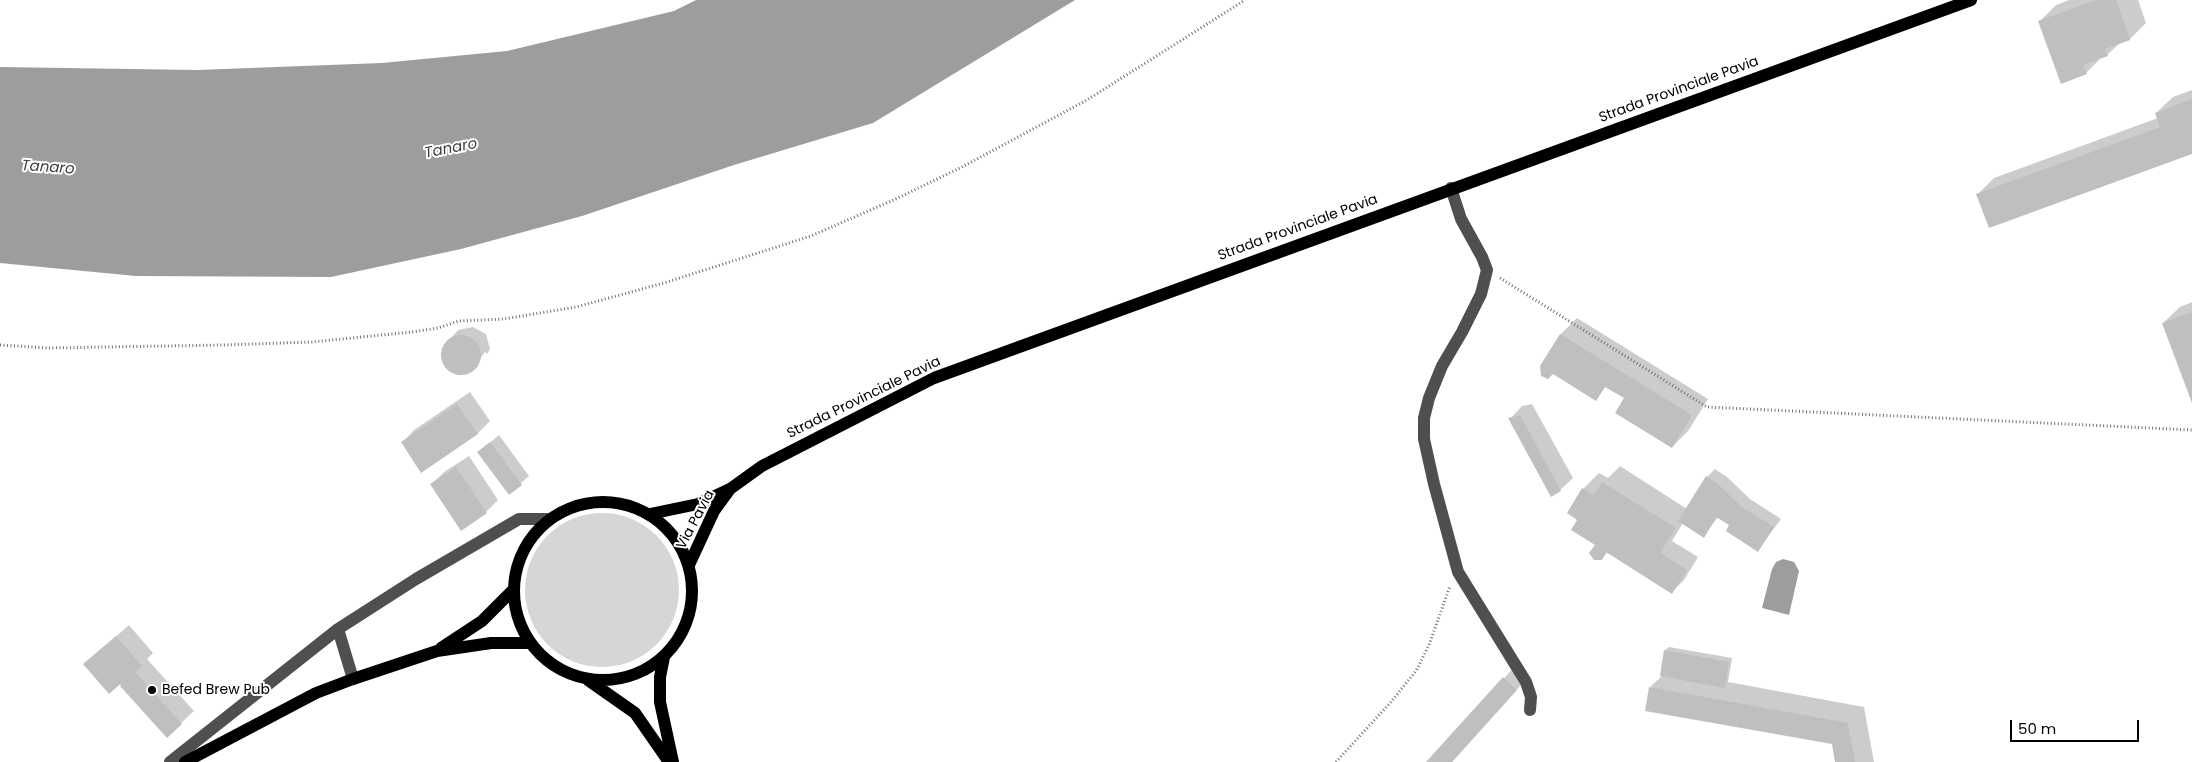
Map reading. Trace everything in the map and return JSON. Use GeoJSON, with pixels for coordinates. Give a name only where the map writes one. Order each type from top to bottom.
{"type":"FeatureCollection","features":[{"type":"Feature","properties":{"kind":"main road","name":"Strada Provinciale Pavia"},"geometry":{"type":"LineString","coordinates":[[650,514],[698,504],[730,489],[762,466],[934,378],[1451,188],[1972,0]]}},
{"type":"Feature","properties":{"kind":"main road","name":"Via Pavia"},"geometry":{"type":"LineString","coordinates":[[689,565],[714,511],[730,489]]}},
{"type":"Feature","properties":{"kind":"main road"},"geometry":{"type":"LineString","coordinates":[[598,501],[625,504],[650,514],[667,528],[680,545],[689,565],[693,590],[690,615],[680,638],[664,657],[641,672],[632,675],[615,680],[588,680],[565,673],[546,660],[530,644],[517,618],[513,590],[517,563],[529,539],[548,519],[572,506],[598,501]]}},
{"type":"Feature","properties":{"kind":"main road"},"geometry":{"type":"LineString","coordinates":[[437,651],[482,621],[513,590]]}},
{"type":"Feature","properties":{"kind":"main road"},"geometry":{"type":"LineString","coordinates":[[185,762],[316,693],[353,679],[437,651],[491,643],[530,644]]}},
{"type":"Feature","properties":{"kind":"main road"},"geometry":{"type":"LineString","coordinates":[[664,657],[660,677],[660,702],[673,762]]}},
{"type":"Feature","properties":{"kind":"main road"},"geometry":{"type":"LineString","coordinates":[[588,680],[635,713],[669,762]]}},
{"type":"Feature","properties":{"kind":"lane"},"geometry":{"type":"LineString","coordinates":[[1451,188],[1461,219],[1487,270],[1482,294],[1442,366],[1428,398],[1424,418],[1428,459],[1451,551],[1461,580],[1526,682],[1531,697],[1530,710]]}},
{"type":"Feature","properties":{"kind":"lane"},"geometry":{"type":"LineString","coordinates":[[170,762],[338,629],[416,579],[519,519],[548,519]]}},
{"type":"Feature","properties":{"kind":"lane"},"geometry":{"type":"LineString","coordinates":[[1451,551],[1453,576]]}},
{"type":"Feature","properties":{"kind":"lane"},"geometry":{"type":"LineString","coordinates":[[338,629],[353,679]]}},
{"type":"Feature","properties":{"kind":"path"},"geometry":{"type":"LineString","coordinates":[[0,346],[58,348],[312,342],[412,332],[438,328],[459,321],[504,319],[576,307],[656,285],[811,236],[946,175],[1087,100],[1244,0]]}},
{"type":"Feature","properties":{"kind":"path"},"geometry":{"type":"LineString","coordinates":[[1508,283],[1706,407],[2192,430]]}},
{"type":"Feature","properties":{"kind":"path"},"geometry":{"type":"LineString","coordinates":[[1336,762],[1416,672],[1429,645],[1453,576]]}},
{"type":"Feature","properties":{"kind":"shaded area"},"geometry":{"type":"Polygon","coordinates":[[[602,513],[631,519],[645,526],[656,536],[666,547],[673,561],[679,590],[673,619],[666,633],[656,644],[645,654],[631,661],[602,667],[573,661],[559,654],[548,644],[538,633],[531,619],[525,590],[531,561],[538,547],[548,536],[559,526],[573,519],[602,513]]]}},
{"type":"Feature","properties":{"kind":"water","name":"Tanaro"},"geometry":{"type":"Polygon","coordinates":[[[696,0],[1075,0],[873,123],[734,165],[582,216],[461,249],[331,277],[136,276],[0,263],[0,67],[197,70],[382,63],[507,51],[674,11],[696,0]]]}},
{"type":"Feature","properties":{"kind":"water"},"geometry":{"type":"Polygon","coordinates":[[[1783,559],[1794,562],[1799,571],[1789,615],[1762,608],[1772,569],[1776,562],[1783,559]]]}},
{"type":"Feature","properties":{"kind":"building"},"geometry":{"type":"Polygon","coordinates":[[[2096,0],[2116,0],[2130,40],[2105,49],[2108,56],[2083,65],[2087,74],[2061,84],[2038,21],[2096,0]]]}},
{"type":"Feature","properties":{"kind":"building"},"geometry":{"type":"Polygon","coordinates":[[[2192,99],[2192,154],[1989,228],[1976,194],[2160,127],[2155,113],[2192,99]]]}},
{"type":"Feature","properties":{"kind":"building"},"geometry":{"type":"Polygon","coordinates":[[[2192,312],[2192,403],[2162,323],[2192,312]]]}},
{"type":"Feature","properties":{"kind":"building"},"geometry":{"type":"Polygon","coordinates":[[[1560,334],[1692,415],[1672,448],[1615,413],[1624,398],[1605,387],[1596,401],[1553,374],[1548,379],[1541,376],[1540,366],[1560,334]]]}},
{"type":"Feature","properties":{"kind":"building"},"geometry":{"type":"Polygon","coordinates":[[[465,335],[472,338],[478,344],[481,355],[480,363],[472,372],[465,375],[457,375],[450,372],[442,363],[441,351],[444,344],[453,336],[465,335]]]}},
{"type":"Feature","properties":{"kind":"building"},"geometry":{"type":"Polygon","coordinates":[[[457,404],[478,434],[421,473],[401,442],[457,404]]]}},
{"type":"Feature","properties":{"kind":"building"},"geometry":{"type":"Polygon","coordinates":[[[1520,415],[1561,491],[1551,497],[1508,418],[1520,415]]]}},
{"type":"Feature","properties":{"kind":"building"},"geometry":{"type":"Polygon","coordinates":[[[490,442],[522,485],[509,495],[477,452],[490,442]]]}},
{"type":"Feature","properties":{"kind":"building"},"geometry":{"type":"Polygon","coordinates":[[[456,467],[487,513],[461,531],[430,484],[456,467]]]}},
{"type":"Feature","properties":{"kind":"building"},"geometry":{"type":"Polygon","coordinates":[[[1706,476],[1718,484],[1742,507],[1774,527],[1758,552],[1726,531],[1729,525],[1716,517],[1704,538],[1678,521],[1706,476]]]}},
{"type":"Feature","properties":{"kind":"building"},"geometry":{"type":"Polygon","coordinates":[[[1602,482],[1676,528],[1660,553],[1687,570],[1672,594],[1606,552],[1602,560],[1594,560],[1589,553],[1595,545],[1571,530],[1577,520],[1567,513],[1582,488],[1594,495],[1602,482]]]}},
{"type":"Feature","properties":{"kind":"building"},"geometry":{"type":"Polygon","coordinates":[[[116,636],[142,666],[135,672],[182,724],[167,738],[120,686],[126,679],[109,694],[83,664],[116,636]]]}},
{"type":"Feature","properties":{"kind":"building"},"geometry":{"type":"Polygon","coordinates":[[[1664,650],[1729,662],[1725,688],[1660,676],[1664,650]]]}},
{"type":"Feature","properties":{"kind":"building"},"geometry":{"type":"Polygon","coordinates":[[[1503,677],[1517,690],[1452,762],[1426,762],[1503,677]]]}},
{"type":"Feature","properties":{"kind":"building"},"geometry":{"type":"Polygon","coordinates":[[[1649,687],[1848,723],[1855,762],[1835,762],[1832,744],[1645,711],[1649,687]]]}},
{"type":"Feature","properties":{"kind":"place","name":"Befed Brew Pub"},"geometry":{"type":"Point","coordinates":[152,690]}}]}
